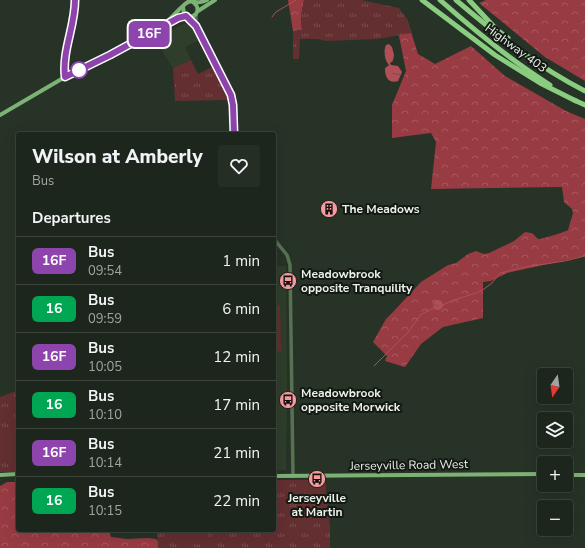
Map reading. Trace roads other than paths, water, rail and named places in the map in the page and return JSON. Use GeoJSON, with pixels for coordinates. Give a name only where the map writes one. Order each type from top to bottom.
{"type":"FeatureCollection","features":[{"type":"Feature","properties":{"kind":"highway"},"geometry":{"type":"LineString","coordinates":[[422,0],[495,55],[540,83],[576,101]]}},
{"type":"Feature","properties":{"kind":"highway","name":"Highway 403"},"geometry":{"type":"LineString","coordinates":[[440,0],[476,32],[503,53],[530,72],[576,101],[585,105]]}},
{"type":"Feature","properties":{"kind":"highway","name":"Highway 403"},"geometry":{"type":"LineString","coordinates":[[456,0],[498,35],[538,64],[585,91]]}},
{"type":"Feature","properties":{"kind":"highway"},"geometry":{"type":"LineString","coordinates":[[469,0],[497,30],[528,54],[575,86]]}},
{"type":"Feature","properties":{"kind":"main road"},"geometry":{"type":"LineString","coordinates":[[165,24],[184,4],[191,2],[198,3],[207,0]]}},
{"type":"Feature","properties":{"kind":"main road"},"geometry":{"type":"LineString","coordinates":[[0,115],[65,77],[110,55],[165,24],[178,18],[187,16],[192,17],[215,0]]}},
{"type":"Feature","properties":{"kind":"main road"},"geometry":{"type":"LineString","coordinates":[[191,2],[197,6],[197,12]]}},
{"type":"Feature","properties":{"kind":"main road"},"geometry":{"type":"LineString","coordinates":[[184,4],[183,12],[187,16]]}},
{"type":"Feature","properties":{"kind":"main road"},"geometry":{"type":"LineString","coordinates":[[0,475],[16,474]]}},
{"type":"Feature","properties":{"kind":"main road","name":"Jerseyville Road West"},"geometry":{"type":"LineString","coordinates":[[276,476],[537,474]]}},
{"type":"Feature","properties":{"kind":"main road"},"geometry":{"type":"LineString","coordinates":[[573,475],[585,475]]}},
{"type":"Feature","properties":{"kind":"street"},"geometry":{"type":"LineString","coordinates":[[196,26],[197,12]]}},
{"type":"Feature","properties":{"kind":"street"},"geometry":{"type":"LineString","coordinates":[[187,16],[196,26],[232,98],[234,132]]}},
{"type":"Feature","properties":{"kind":"street"},"geometry":{"type":"LineString","coordinates":[[276,241],[287,255],[290,265],[293,476]]}},
{"type":"Feature","properties":{"kind":"water"},"geometry":{"type":"Polygon","coordinates":[[[389,44],[392,47],[394,55],[393,61],[390,63],[391,65],[398,66],[402,72],[398,81],[395,82],[389,81],[386,77],[385,71],[385,68],[389,65],[385,50],[386,45],[389,44]]]}},
{"type":"Feature","properties":{"kind":"water"},"geometry":{"type":"Polygon","coordinates":[[[438,300],[443,305],[438,310],[433,305],[438,300]]]}},
{"type":"Feature","properties":{"kind":"waterway"},"geometry":{"type":"LineString","coordinates":[[272,17],[276,12],[296,0]]}},
{"type":"Feature","properties":{"kind":"waterway"},"geometry":{"type":"LineString","coordinates":[[443,305],[484,289],[492,283],[500,273],[585,256]]}},
{"type":"Feature","properties":{"kind":"waterway"},"geometry":{"type":"LineString","coordinates":[[374,366],[409,331],[420,315],[434,308]]}},
{"type":"Feature","properties":{"kind":"place","name":"The Meadows"},"geometry":{"type":"Point","coordinates":[329,209]}},
{"type":"Feature","properties":{"kind":"place","name":"Meadowbrook opposite Tranquility"},"geometry":{"type":"Point","coordinates":[288,281]}},
{"type":"Feature","properties":{"kind":"place","name":"Meadowbrook opposite Morwick"},"geometry":{"type":"Point","coordinates":[288,400]}},
{"type":"Feature","properties":{"kind":"place","name":"Jerseyville at Martin"},"geometry":{"type":"Point","coordinates":[317,479]}}]}
